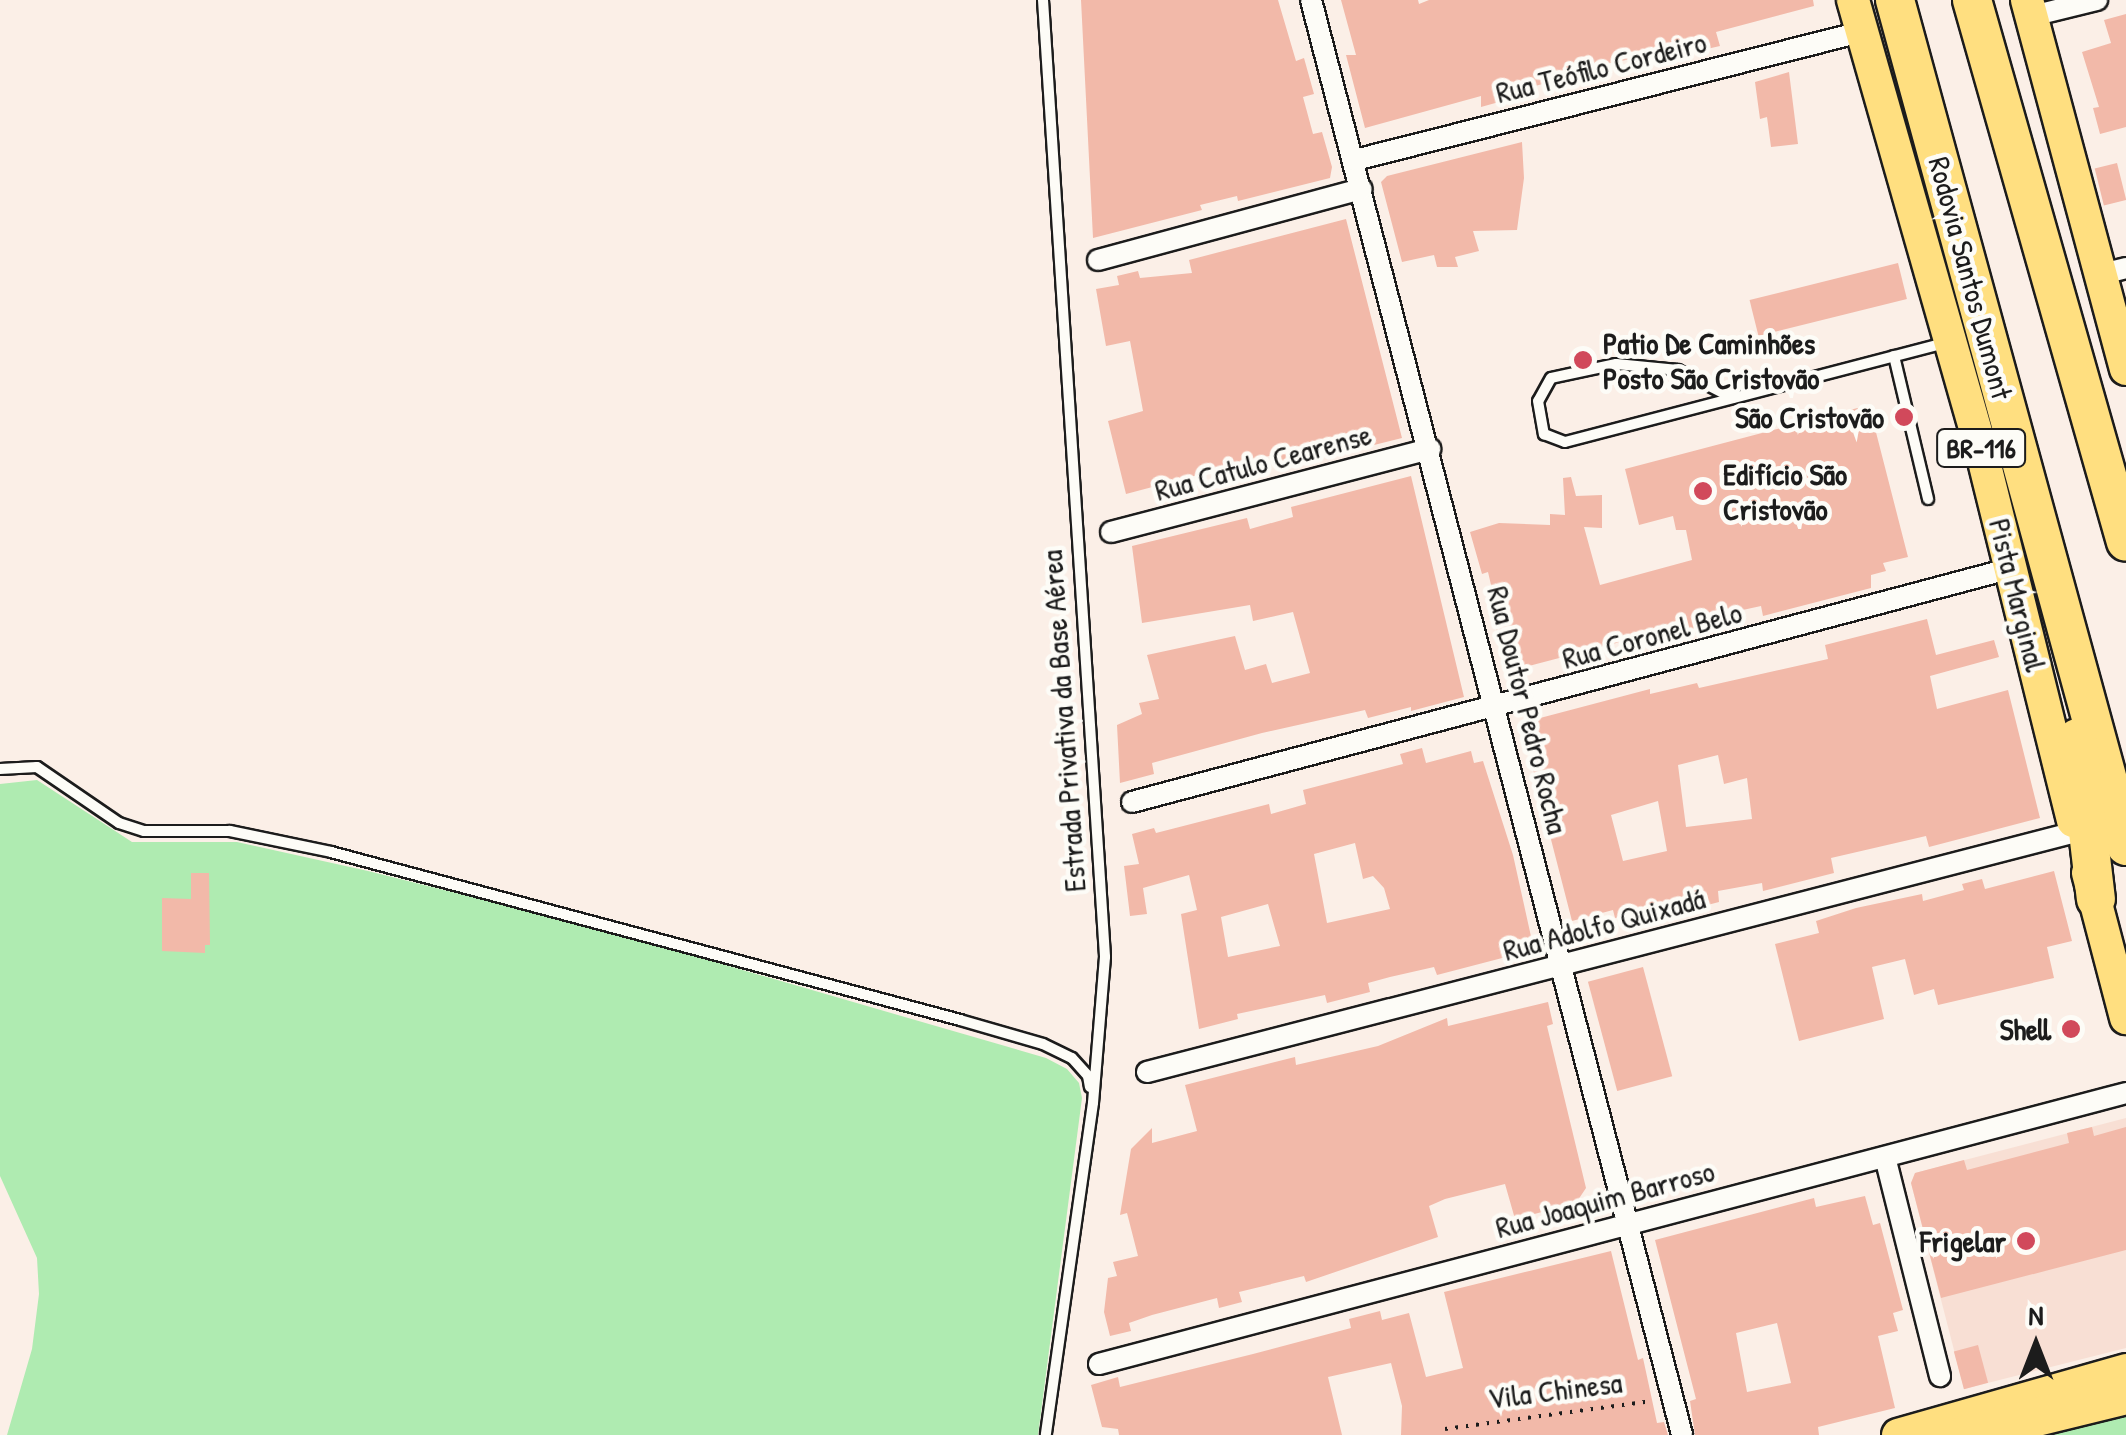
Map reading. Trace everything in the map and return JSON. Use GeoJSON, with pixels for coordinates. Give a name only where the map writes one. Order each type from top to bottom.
{"type":"FeatureCollection","features":[{"type":"Feature","properties":{"kind":"highway","name":"Rodovia Santos Dumont"},"geometry":{"type":"LineString","coordinates":[[1895,0],[2126,846]]}},
{"type":"Feature","properties":{"kind":"highway"},"geometry":{"type":"LineString","coordinates":[[1972,0],[2126,542]]}},
{"type":"Feature","properties":{"kind":"highway"},"geometry":{"type":"LineString","coordinates":[[2102,450],[2126,498]]}},
{"type":"Feature","properties":{"kind":"highway"},"geometry":{"type":"LineString","coordinates":[[2062,612],[2096,900]]}},
{"type":"Feature","properties":{"kind":"highway"},"geometry":{"type":"LineString","coordinates":[[1964,1435],[2126,1395]]}},
{"type":"Feature","properties":{"kind":"main road"},"geometry":{"type":"LineString","coordinates":[[2029,8],[2114,271],[2126,368]]}},
{"type":"Feature","properties":{"kind":"main road","name":"Pista Marginal"},"geometry":{"type":"LineString","coordinates":[[1857,16],[2012,568],[2126,1018]]}},
{"type":"Feature","properties":{"kind":"main road"},"geometry":{"type":"LineString","coordinates":[[1898,1435],[2126,1370]]}},
{"type":"Feature","properties":{"kind":"street","name":"Rua Doutor Pedro Rocha"},"geometry":{"type":"LineString","coordinates":[[1311,0],[1682,1435]]}},
{"type":"Feature","properties":{"kind":"street"},"geometry":{"type":"LineString","coordinates":[[2029,8],[2096,0]]}},
{"type":"Feature","properties":{"kind":"street","name":"Rua Teófilo Cordeiro"},"geometry":{"type":"LineString","coordinates":[[1354,160],[1857,16]]}},
{"type":"Feature","properties":{"kind":"street"},"geometry":{"type":"LineString","coordinates":[[1098,260],[1362,189]]}},
{"type":"Feature","properties":{"kind":"street","name":"Rua Catulo Cearense"},"geometry":{"type":"LineString","coordinates":[[1111,532],[1430,449]]}},
{"type":"Feature","properties":{"kind":"street","name":"Rua Coronel Belo"},"geometry":{"type":"LineString","coordinates":[[1132,802],[2012,568]]}},
{"type":"Feature","properties":{"kind":"street","name":"Rua Adolfo Quixadá"},"geometry":{"type":"LineString","coordinates":[[1147,1072],[2076,832]]}},
{"type":"Feature","properties":{"kind":"street","name":"Rua Joaquim Barroso"},"geometry":{"type":"LineString","coordinates":[[1099,1364],[2126,1093]]}},
{"type":"Feature","properties":{"kind":"street"},"geometry":{"type":"LineString","coordinates":[[1885,1156],[1940,1376]]}},
{"type":"Feature","properties":{"kind":"lane","name":"Estrada Privativa da Base Aérea"},"geometry":{"type":"LineString","coordinates":[[1043,0],[1104,957],[1092,1103],[1046,1435]]}},
{"type":"Feature","properties":{"kind":"lane"},"geometry":{"type":"LineString","coordinates":[[1733,398],[1678,370],[1616,364],[1550,378],[1538,402],[1544,434],[1565,442],[1948,342]]}},
{"type":"Feature","properties":{"kind":"lane"},"geometry":{"type":"LineString","coordinates":[[1894,356],[1928,499]]}},
{"type":"Feature","properties":{"kind":"lane"},"geometry":{"type":"LineString","coordinates":[[0,769],[37,767],[119,823],[144,831],[230,831],[331,852],[596,919],[1043,1044],[1072,1058],[1088,1076],[1092,1103]]}},
{"type":"Feature","properties":{"kind":"path","name":"Vila Chinesa"},"geometry":{"type":"LineString","coordinates":[[1445,1429],[1671,1399]]}},
{"type":"Feature","properties":{"kind":"shaded area","name":"Frigelar"},"geometry":{"type":"Polygon","coordinates":[[[2126,1118],[2126,1348],[1964,1389],[1911,1183],[1915,1173],[2126,1118]]]}},
{"type":"Feature","properties":{"kind":"green space"},"geometry":{"type":"Polygon","coordinates":[[[37,780],[132,842],[237,842],[368,871],[612,932],[1046,1058],[1067,1069],[1079,1083],[1082,1098],[1038,1435],[7,1435],[32,1349],[39,1294],[37,1258],[0,1176],[0,784],[37,780]]]}},
{"type":"Feature","properties":{"kind":"green space"},"geometry":{"type":"Polygon","coordinates":[[[2126,1406],[2126,1435],[2003,1435],[2126,1406]]]}},
{"type":"Feature","properties":{"kind":"building"},"geometry":{"type":"Polygon","coordinates":[[[1081,0],[1278,0],[1296,61],[1304,58],[1314,94],[1303,97],[1313,134],[1322,132],[1332,167],[1330,178],[1238,201],[1237,196],[1200,205],[1202,210],[1093,238],[1081,0]]]}},
{"type":"Feature","properties":{"kind":"building"},"geometry":{"type":"Polygon","coordinates":[[[1341,0],[1418,0],[1419,4],[1429,0],[1813,0],[1814,6],[1716,32],[1720,46],[1632,66],[1631,59],[1585,68],[1586,73],[1523,89],[1524,95],[1481,107],[1481,96],[1365,128],[1346,55],[1356,55],[1341,0]]]}},
{"type":"Feature","properties":{"kind":"building"},"geometry":{"type":"Polygon","coordinates":[[[2126,14],[2126,127],[2100,134],[2093,108],[2099,107],[2082,52],[2111,43],[2104,20],[2126,14]]]}},
{"type":"Feature","properties":{"kind":"building"},"geometry":{"type":"Polygon","coordinates":[[[1789,72],[1798,144],[1771,147],[1767,117],[1760,119],[1755,82],[1789,72]]]}},
{"type":"Feature","properties":{"kind":"building"},"geometry":{"type":"Polygon","coordinates":[[[1522,142],[1524,178],[1517,230],[1473,231],[1479,251],[1455,257],[1458,267],[1437,267],[1434,255],[1402,262],[1381,182],[1387,176],[1522,142]]]}},
{"type":"Feature","properties":{"kind":"building"},"geometry":{"type":"Polygon","coordinates":[[[2117,163],[2126,200],[2104,205],[2095,169],[2117,163]]]}},
{"type":"Feature","properties":{"kind":"building"},"geometry":{"type":"Polygon","coordinates":[[[1346,219],[1402,438],[1346,452],[1343,441],[1299,452],[1301,459],[1280,465],[1277,454],[1126,494],[1108,421],[1143,411],[1130,341],[1106,346],[1096,289],[1119,285],[1117,276],[1138,271],[1140,278],[1192,273],[1189,260],[1346,219]]]}},
{"type":"Feature","properties":{"kind":"building"},"geometry":{"type":"Polygon","coordinates":[[[1898,263],[1907,299],[1758,336],[1750,300],[1898,263]]]}},
{"type":"Feature","properties":{"kind":"building"},"geometry":{"type":"Polygon","coordinates":[[[1869,405],[1908,557],[1883,563],[1886,571],[1871,575],[1871,588],[1763,616],[1761,606],[1715,616],[1718,628],[1687,636],[1685,625],[1517,669],[1515,661],[1505,664],[1493,617],[1498,615],[1488,572],[1482,574],[1470,532],[1499,523],[1550,525],[1550,514],[1565,515],[1563,478],[1571,477],[1576,496],[1602,495],[1602,528],[1584,527],[1600,585],[1692,560],[1686,530],[1676,530],[1673,516],[1639,525],[1625,469],[1869,405]]]}},
{"type":"Feature","properties":{"kind":"building"},"geometry":{"type":"Polygon","coordinates":[[[1411,476],[1464,697],[1368,718],[1365,710],[1262,733],[1152,763],[1154,774],[1120,783],[1117,725],[1142,714],[1139,703],[1159,699],[1147,655],[1235,636],[1245,670],[1266,664],[1272,683],[1310,673],[1293,612],[1253,621],[1250,605],[1142,623],[1132,546],[1247,518],[1250,529],[1293,517],[1291,507],[1411,476]]]}},
{"type":"Feature","properties":{"kind":"building"},"geometry":{"type":"Polygon","coordinates":[[[1927,619],[1936,655],[1994,640],[1999,657],[1930,676],[1937,709],[2008,690],[2040,818],[1929,847],[1926,836],[1831,858],[1834,873],[1763,891],[1762,883],[1718,891],[1719,902],[1677,913],[1675,901],[1615,918],[1613,910],[1572,921],[1521,723],[1650,689],[1650,694],[1697,683],[1699,688],[1828,659],[1825,645],[1927,619]],[[1718,755],[1678,765],[1686,827],[1752,819],[1747,778],[1724,784],[1718,755]],[[1658,801],[1611,815],[1623,861],[1667,851],[1658,801]]]}},
{"type":"Feature","properties":{"kind":"building"},"geometry":{"type":"Polygon","coordinates":[[[1422,748],[1426,763],[1471,751],[1474,763],[1483,761],[1513,855],[1532,941],[1504,949],[1506,957],[1437,975],[1434,967],[1390,977],[1368,983],[1370,992],[1327,1003],[1325,995],[1237,1014],[1238,1019],[1199,1029],[1181,914],[1197,910],[1189,875],[1143,888],[1147,914],[1130,916],[1124,866],[1139,864],[1132,834],[1154,828],[1156,833],[1269,804],[1271,814],[1306,804],[1303,790],[1403,764],[1400,754],[1422,748]],[[1355,843],[1314,854],[1327,923],[1390,909],[1384,888],[1373,876],[1363,879],[1355,843]],[[1268,904],[1221,917],[1228,957],[1280,946],[1268,904]]]}},
{"type":"Feature","properties":{"kind":"building"},"geometry":{"type":"Polygon","coordinates":[[[2054,871],[2072,941],[2047,947],[2054,978],[1938,1005],[1934,989],[1914,995],[1905,959],[1872,967],[1884,1019],[1799,1041],[1775,944],[1819,933],[1816,921],[1856,908],[1922,894],[1923,901],[1964,890],[1962,884],[1982,879],[1985,889],[2054,871]]]}},
{"type":"Feature","properties":{"kind":"building"},"geometry":{"type":"Polygon","coordinates":[[[191,873],[209,873],[210,945],[205,945],[205,953],[162,951],[162,898],[191,899],[191,873]]]}},
{"type":"Feature","properties":{"kind":"building"},"geometry":{"type":"Polygon","coordinates":[[[1643,967],[1672,1076],[1617,1091],[1588,982],[1643,967]]]}},
{"type":"Feature","properties":{"kind":"building"},"geometry":{"type":"Polygon","coordinates":[[[1548,1002],[1553,1024],[1547,1026],[1586,1188],[1576,1203],[1515,1219],[1505,1184],[1445,1199],[1429,1206],[1438,1237],[1306,1282],[1304,1276],[1239,1292],[1242,1302],[1219,1308],[1217,1298],[1152,1315],[1129,1323],[1131,1331],[1110,1336],[1104,1312],[1108,1278],[1117,1276],[1113,1262],[1138,1256],[1127,1213],[1120,1215],[1131,1149],[1152,1128],[1152,1143],[1197,1131],[1185,1085],[1295,1057],[1296,1065],[1378,1046],[1447,1018],[1448,1026],[1548,1002]]]}},
{"type":"Feature","properties":{"kind":"building"},"geometry":{"type":"Polygon","coordinates":[[[2092,1127],[2094,1136],[2126,1127],[2126,1250],[1941,1298],[1911,1183],[1915,1173],[1964,1160],[1967,1170],[2069,1143],[2067,1133],[2092,1127]]]}},
{"type":"Feature","properties":{"kind":"building"},"geometry":{"type":"Polygon","coordinates":[[[1865,1196],[1873,1225],[1880,1223],[1903,1310],[1893,1313],[1898,1331],[1878,1336],[1895,1408],[1818,1427],[1819,1435],[1695,1435],[1690,1401],[1696,1399],[1655,1240],[1814,1198],[1816,1207],[1865,1196]],[[1777,1323],[1736,1333],[1747,1392],[1791,1383],[1777,1323]]]}},
{"type":"Feature","properties":{"kind":"building"},"geometry":{"type":"Polygon","coordinates":[[[1611,1251],[1638,1360],[1643,1358],[1657,1423],[1664,1422],[1668,1435],[1401,1435],[1402,1406],[1391,1363],[1328,1377],[1342,1435],[1119,1435],[1118,1429],[1102,1427],[1091,1385],[1118,1377],[1120,1387],[1253,1354],[1351,1328],[1349,1319],[1380,1311],[1382,1320],[1409,1313],[1426,1377],[1463,1368],[1444,1292],[1611,1251]]]}},
{"type":"Feature","properties":{"kind":"building"},"geometry":{"type":"Polygon","coordinates":[[[1978,1345],[1988,1383],[1964,1389],[1954,1351],[1978,1345]]]}},
{"type":"Feature","properties":{"kind":"place","name":"Patio De Caminhões Posto São Cristovão"},"geometry":{"type":"Point","coordinates":[1583,360]}},
{"type":"Feature","properties":{"kind":"place","name":"São Cristovão"},"geometry":{"type":"Point","coordinates":[1904,417]}},
{"type":"Feature","properties":{"kind":"place","name":"Edifício São Cristovão"},"geometry":{"type":"Point","coordinates":[1703,491]}},
{"type":"Feature","properties":{"kind":"place","name":"Shell"},"geometry":{"type":"Point","coordinates":[2071,1029]}},
{"type":"Feature","properties":{"kind":"place","name":"Frigelar"},"geometry":{"type":"Point","coordinates":[2026,1241]}}]}
